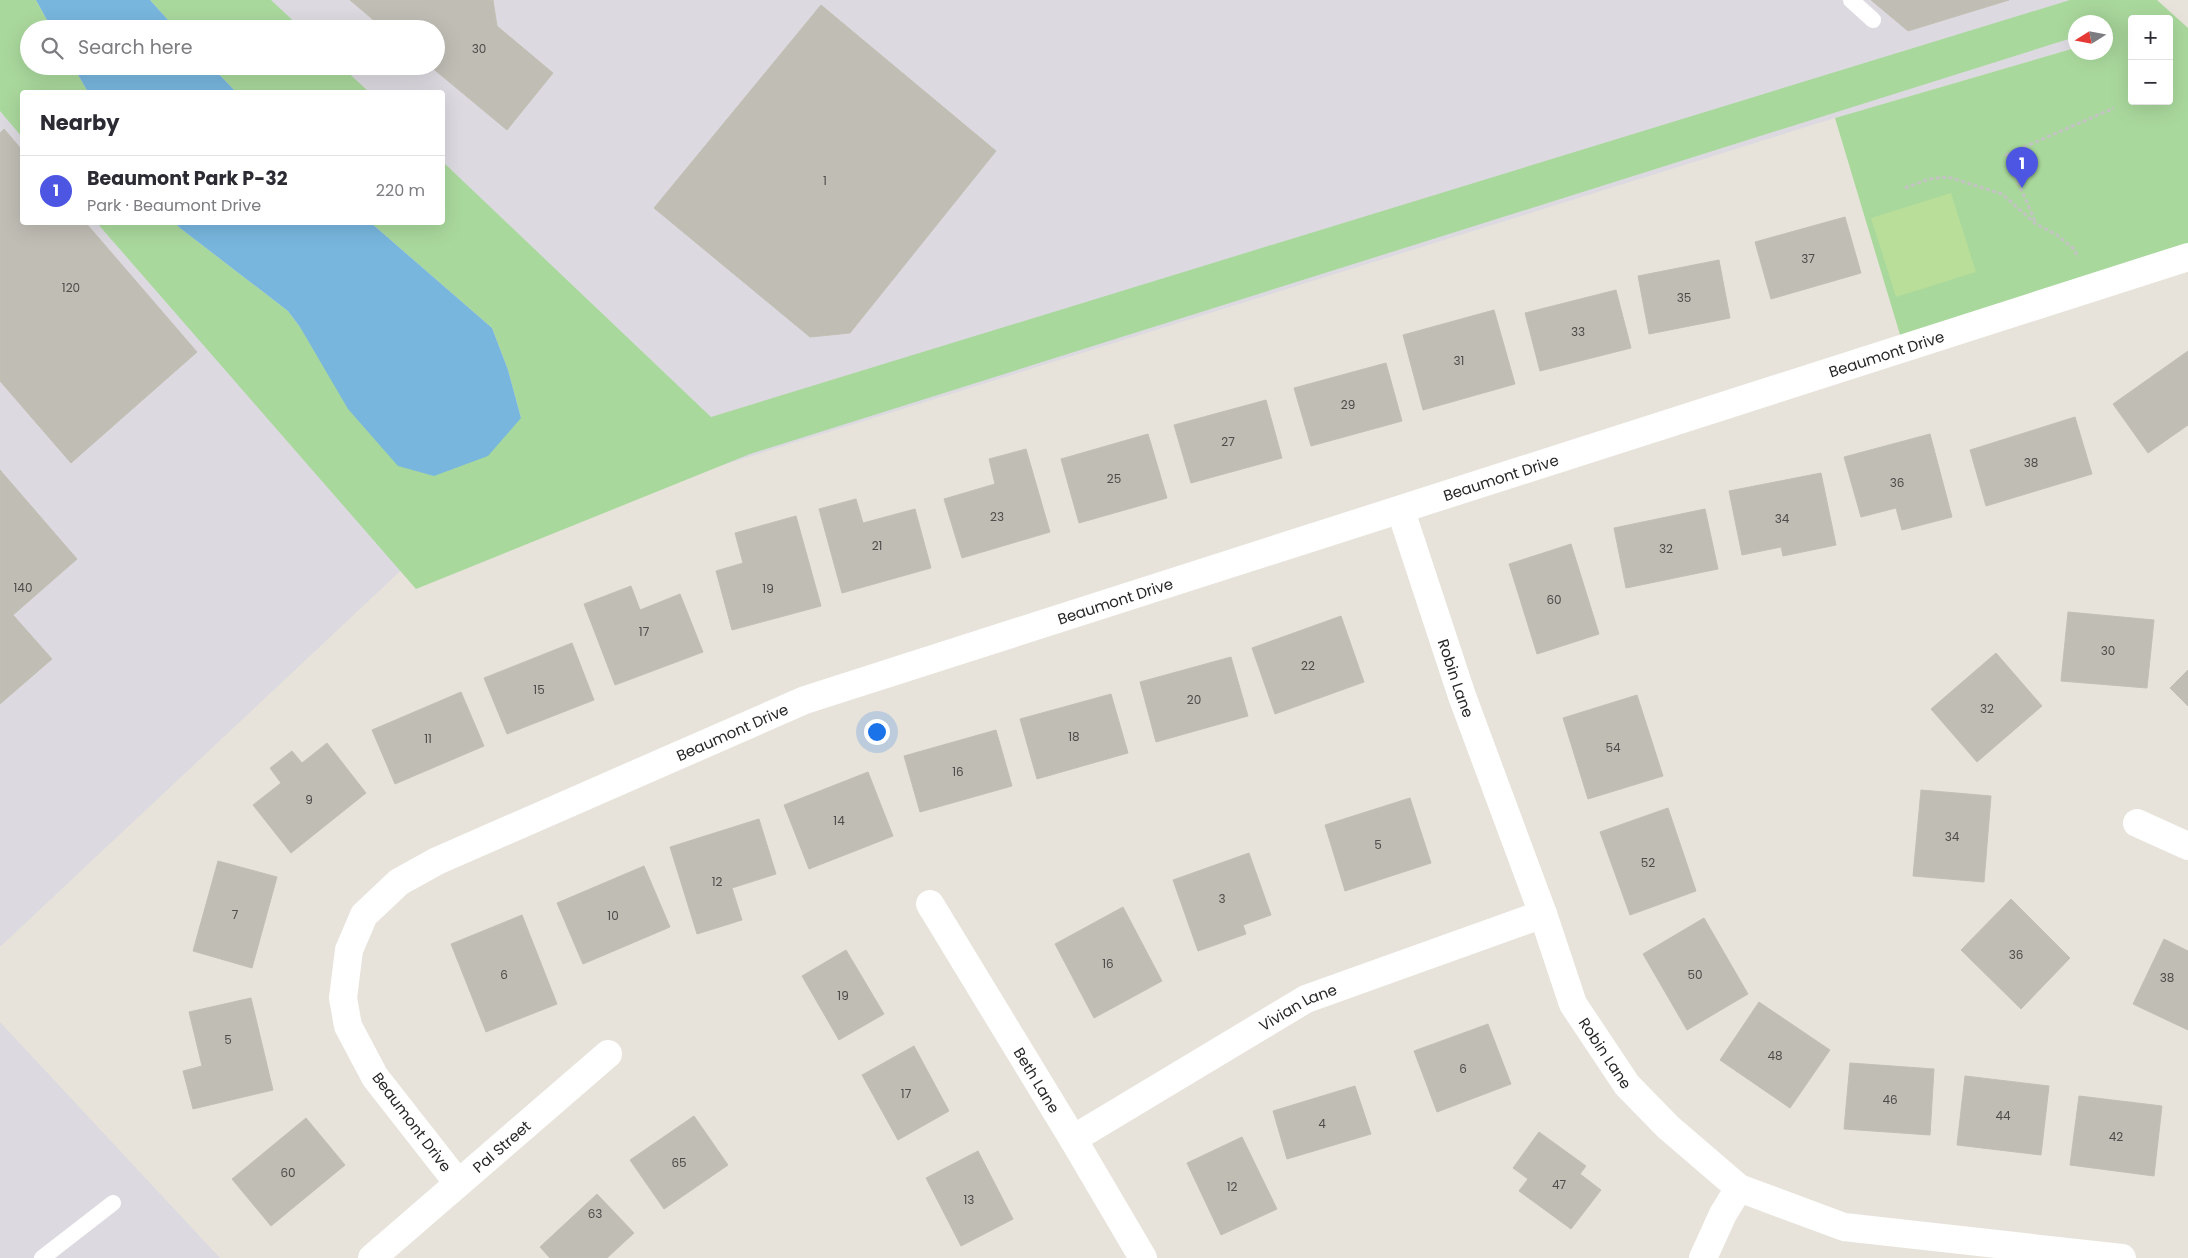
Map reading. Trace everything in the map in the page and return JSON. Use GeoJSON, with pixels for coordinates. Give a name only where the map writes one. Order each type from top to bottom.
{"type":"FeatureCollection","features":[{"type":"Feature","properties":{"kind":"street","name":"Beaumont Drive"},"geometry":{"type":"LineString","coordinates":[[458,1183],[376,1077],[348,1026],[343,998],[349,950],[364,915],[399,882],[437,861],[805,700],[1401,511],[2188,257]]}},
{"type":"Feature","properties":{"kind":"street","name":"Robin Lane"},"geometry":{"type":"LineString","coordinates":[[1401,511],[1462,696],[1543,914],[1573,1004],[1627,1085],[1668,1126],[1739,1188],[1844,1227],[2122,1258]]}},
{"type":"Feature","properties":{"kind":"street"},"geometry":{"type":"LineString","coordinates":[[2137,823],[2188,846]]}},
{"type":"Feature","properties":{"kind":"street","name":"Beth Lane"},"geometry":{"type":"LineString","coordinates":[[930,904],[1143,1258]]}},
{"type":"Feature","properties":{"kind":"street","name":"Vivian Lane"},"geometry":{"type":"LineString","coordinates":[[1073,1139],[1306,999],[1543,914]]}},
{"type":"Feature","properties":{"kind":"street","name":"Pal Street"},"geometry":{"type":"LineString","coordinates":[[372,1258],[608,1054]]}},
{"type":"Feature","properties":{"kind":"street"},"geometry":{"type":"LineString","coordinates":[[1703,1258],[1723,1214],[1739,1188]]}},
{"type":"Feature","properties":{"kind":"lane"},"geometry":{"type":"LineString","coordinates":[[1851,0],[1872,20]]}},
{"type":"Feature","properties":{"kind":"lane"},"geometry":{"type":"LineString","coordinates":[[42,1258],[113,1202]]}},
{"type":"Feature","properties":{"kind":"path"},"geometry":{"type":"LineString","coordinates":[[2036,224],[2006,155],[2114,108]]}},
{"type":"Feature","properties":{"kind":"path"},"geometry":{"type":"LineString","coordinates":[[1905,188],[1929,179],[1948,177],[2002,194],[2036,224],[2057,235],[2074,249],[2091,288]]}},
{"type":"Feature","properties":{"kind":"shaded area"},"geometry":{"type":"Polygon","coordinates":[[[0,0],[2123,0],[2091,15],[2068,15],[2068,50],[1835,118],[409,563],[0,947],[0,0]]]}},
{"type":"Feature","properties":{"kind":"shaded area"},"geometry":{"type":"Polygon","coordinates":[[[0,1022],[220,1258],[0,1258],[0,1022]]]}},
{"type":"Feature","properties":{"kind":"green space"},"geometry":{"type":"Polygon","coordinates":[[[0,0],[36,0],[47,20],[20,20],[20,75],[78,75],[87,90],[20,90],[20,135],[0,111],[0,0]]]}},
{"type":"Feature","properties":{"kind":"green space"},"geometry":{"type":"Polygon","coordinates":[[[150,0],[271,0],[292,20],[168,20],[150,0]]]}},
{"type":"Feature","properties":{"kind":"green space"},"geometry":{"type":"Polygon","coordinates":[[[2070,0],[2157,0],[2188,28],[2188,257],[1904,348],[1835,118],[2068,50],[2068,60],[2113,60],[2113,15],[2068,15],[2068,39],[750,454],[416,589],[99,225],[177,225],[288,311],[300,327],[521,418],[508,370],[492,328],[373,225],[445,225],[445,164],[711,417],[2070,0]]]}},
{"type":"Feature","properties":{"kind":"green space"},"geometry":{"type":"Polygon","coordinates":[[[220,75],[351,75],[367,90],[234,90],[220,75]]]}},
{"type":"Feature","properties":{"kind":"green space"},"geometry":{"type":"Polygon","coordinates":[[[1951,193],[1976,272],[1896,297],[1871,218],[1951,193]]]}},
{"type":"Feature","properties":{"kind":"water"},"geometry":{"type":"Polygon","coordinates":[[[36,0],[150,0],[168,20],[47,20],[36,0]]]}},
{"type":"Feature","properties":{"kind":"water"},"geometry":{"type":"Polygon","coordinates":[[[78,75],[220,75],[234,90],[87,90],[78,75]]]}},
{"type":"Feature","properties":{"kind":"water"},"geometry":{"type":"Polygon","coordinates":[[[177,225],[373,225],[492,328],[508,370],[521,418],[488,456],[434,476],[398,466],[348,409],[300,327],[288,311],[177,225]]]}},
{"type":"Feature","properties":{"kind":"building"},"geometry":{"type":"Polygon","coordinates":[[[350,0],[493,0],[497,26],[553,73],[507,130],[441,75],[445,75],[445,20],[373,20],[350,0]]]}},
{"type":"Feature","properties":{"kind":"building"},"geometry":{"type":"Polygon","coordinates":[[[1871,0],[2009,0],[1908,31],[1871,0]]]}},
{"type":"Feature","properties":{"kind":"building"},"geometry":{"type":"Polygon","coordinates":[[[821,5],[996,151],[850,333],[810,337],[654,208],[821,5]]]}},
{"type":"Feature","properties":{"kind":"building"},"geometry":{"type":"Polygon","coordinates":[[[4,129],[20,148],[20,225],[88,225],[197,352],[71,463],[0,381],[0,133],[4,129]]]}},
{"type":"Feature","properties":{"kind":"building"},"geometry":{"type":"Polygon","coordinates":[[[1845,217],[1861,273],[1771,299],[1755,242],[1845,217]]]}},
{"type":"Feature","properties":{"kind":"building"},"geometry":{"type":"Polygon","coordinates":[[[1719,260],[1730,318],[1649,334],[1638,276],[1719,260]]]}},
{"type":"Feature","properties":{"kind":"building"},"geometry":{"type":"Polygon","coordinates":[[[1616,290],[1631,348],[1540,371],[1525,313],[1616,290]]]}},
{"type":"Feature","properties":{"kind":"building"},"geometry":{"type":"Polygon","coordinates":[[[1494,310],[1515,384],[1423,410],[1403,335],[1494,310]]]}},
{"type":"Feature","properties":{"kind":"building"},"geometry":{"type":"Polygon","coordinates":[[[2188,351],[2188,425],[2148,453],[2113,404],[2188,351]]]}},
{"type":"Feature","properties":{"kind":"building"},"geometry":{"type":"Polygon","coordinates":[[[1386,363],[1402,421],[1311,446],[1294,388],[1386,363]]]}},
{"type":"Feature","properties":{"kind":"building"},"geometry":{"type":"Polygon","coordinates":[[[1266,400],[1282,458],[1191,483],[1174,425],[1266,400]]]}},
{"type":"Feature","properties":{"kind":"building"},"geometry":{"type":"Polygon","coordinates":[[[2075,417],[2092,474],[1986,506],[1970,450],[2075,417]]]}},
{"type":"Feature","properties":{"kind":"building"},"geometry":{"type":"Polygon","coordinates":[[[1148,434],[1167,498],[1079,523],[1061,459],[1148,434]]]}},
{"type":"Feature","properties":{"kind":"building"},"geometry":{"type":"Polygon","coordinates":[[[1930,434],[1952,517],[1902,530],[1896,508],[1861,517],[1844,457],[1930,434]]]}},
{"type":"Feature","properties":{"kind":"building"},"geometry":{"type":"Polygon","coordinates":[[[1026,449],[1050,532],[962,558],[944,499],[995,484],[989,459],[1026,449]]]}},
{"type":"Feature","properties":{"kind":"building"},"geometry":{"type":"Polygon","coordinates":[[[0,470],[77,559],[13,615],[52,659],[0,704],[0,470]]]}},
{"type":"Feature","properties":{"kind":"building"},"geometry":{"type":"Polygon","coordinates":[[[1821,473],[1836,545],[1783,556],[1781,547],[1742,555],[1729,491],[1821,473]]]}},
{"type":"Feature","properties":{"kind":"building"},"geometry":{"type":"Polygon","coordinates":[[[856,499],[863,523],[915,509],[931,568],[842,593],[819,509],[856,499]]]}},
{"type":"Feature","properties":{"kind":"building"},"geometry":{"type":"Polygon","coordinates":[[[1705,509],[1718,569],[1626,588],[1614,528],[1705,509]]]}},
{"type":"Feature","properties":{"kind":"building"},"geometry":{"type":"Polygon","coordinates":[[[796,516],[821,606],[732,630],[716,571],[743,563],[735,533],[796,516]]]}},
{"type":"Feature","properties":{"kind":"building"},"geometry":{"type":"Polygon","coordinates":[[[1571,544],[1599,634],[1537,654],[1509,564],[1571,544]]]}},
{"type":"Feature","properties":{"kind":"building"},"geometry":{"type":"Polygon","coordinates":[[[631,586],[640,610],[680,594],[703,652],[615,685],[584,604],[631,586]]]}},
{"type":"Feature","properties":{"kind":"building"},"geometry":{"type":"Polygon","coordinates":[[[2068,612],[2154,620],[2147,688],[2061,681],[2068,612]]]}},
{"type":"Feature","properties":{"kind":"building"},"geometry":{"type":"Polygon","coordinates":[[[1341,616],[1364,682],[1275,714],[1252,648],[1341,616]]]}},
{"type":"Feature","properties":{"kind":"building"},"geometry":{"type":"Polygon","coordinates":[[[572,643],[594,700],[507,734],[484,678],[572,643]]]}},
{"type":"Feature","properties":{"kind":"building"},"geometry":{"type":"Polygon","coordinates":[[[1996,653],[2042,706],[1977,762],[1931,709],[1996,653]]]}},
{"type":"Feature","properties":{"kind":"building"},"geometry":{"type":"Polygon","coordinates":[[[1231,657],[1248,716],[1156,742],[1140,682],[1231,657]]]}},
{"type":"Feature","properties":{"kind":"building"},"geometry":{"type":"Polygon","coordinates":[[[2188,670],[2188,706],[2170,688],[2188,670]]]}},
{"type":"Feature","properties":{"kind":"building"},"geometry":{"type":"Polygon","coordinates":[[[461,692],[484,746],[395,784],[372,730],[461,692]]]}},
{"type":"Feature","properties":{"kind":"building"},"geometry":{"type":"Polygon","coordinates":[[[1111,694],[1128,753],[1037,779],[1020,719],[1111,694]]]}},
{"type":"Feature","properties":{"kind":"building"},"geometry":{"type":"Polygon","coordinates":[[[1637,695],[1663,776],[1588,799],[1563,718],[1637,695]]]}},
{"type":"Feature","properties":{"kind":"building"},"geometry":{"type":"Polygon","coordinates":[[[996,730],[1012,786],[920,812],[904,756],[996,730]]]}},
{"type":"Feature","properties":{"kind":"building"},"geometry":{"type":"Polygon","coordinates":[[[327,743],[366,793],[291,853],[253,805],[281,783],[270,768],[292,751],[302,763],[327,743]]]}},
{"type":"Feature","properties":{"kind":"building"},"geometry":{"type":"Polygon","coordinates":[[[868,772],[893,836],[809,869],[784,805],[868,772]]]}},
{"type":"Feature","properties":{"kind":"building"},"geometry":{"type":"Polygon","coordinates":[[[1921,790],[1991,796],[1984,882],[1913,876],[1921,790]]]}},
{"type":"Feature","properties":{"kind":"building"},"geometry":{"type":"Polygon","coordinates":[[[1410,798],[1431,863],[1345,891],[1325,825],[1410,798]]]}},
{"type":"Feature","properties":{"kind":"building"},"geometry":{"type":"Polygon","coordinates":[[[1668,808],[1696,891],[1630,915],[1600,832],[1668,808]]]}},
{"type":"Feature","properties":{"kind":"building"},"geometry":{"type":"Polygon","coordinates":[[[759,819],[776,874],[732,888],[742,920],[697,934],[670,847],[759,819]]]}},
{"type":"Feature","properties":{"kind":"building"},"geometry":{"type":"Polygon","coordinates":[[[1249,853],[1271,915],[1243,925],[1246,934],[1198,951],[1173,880],[1249,853]]]}},
{"type":"Feature","properties":{"kind":"building"},"geometry":{"type":"Polygon","coordinates":[[[218,861],[277,877],[252,968],[193,951],[218,861]]]}},
{"type":"Feature","properties":{"kind":"building"},"geometry":{"type":"Polygon","coordinates":[[[644,866],[670,927],[583,964],[557,903],[644,866]]]}},
{"type":"Feature","properties":{"kind":"building"},"geometry":{"type":"Polygon","coordinates":[[[2011,899],[2070,958],[2021,1009],[1961,950],[2011,899]]]}},
{"type":"Feature","properties":{"kind":"building"},"geometry":{"type":"Polygon","coordinates":[[[1123,907],[1162,981],[1094,1018],[1055,944],[1123,907]]]}},
{"type":"Feature","properties":{"kind":"building"},"geometry":{"type":"Polygon","coordinates":[[[522,915],[557,1004],[486,1032],[451,944],[522,915]]]}},
{"type":"Feature","properties":{"kind":"building"},"geometry":{"type":"Polygon","coordinates":[[[1704,918],[1748,994],[1687,1030],[1643,954],[1704,918]]]}},
{"type":"Feature","properties":{"kind":"building"},"geometry":{"type":"Polygon","coordinates":[[[2164,939],[2188,951],[2188,1030],[2133,1004],[2164,939]]]}},
{"type":"Feature","properties":{"kind":"building"},"geometry":{"type":"Polygon","coordinates":[[[846,950],[884,1014],[839,1040],[802,976],[846,950]]]}},
{"type":"Feature","properties":{"kind":"building"},"geometry":{"type":"Polygon","coordinates":[[[251,998],[273,1090],[193,1109],[183,1071],[202,1066],[189,1012],[251,998]]]}},
{"type":"Feature","properties":{"kind":"building"},"geometry":{"type":"Polygon","coordinates":[[[1759,1002],[1830,1050],[1790,1108],[1720,1060],[1759,1002]]]}},
{"type":"Feature","properties":{"kind":"building"},"geometry":{"type":"Polygon","coordinates":[[[1488,1024],[1511,1084],[1437,1112],[1414,1051],[1488,1024]]]}},
{"type":"Feature","properties":{"kind":"building"},"geometry":{"type":"Polygon","coordinates":[[[914,1046],[949,1111],[898,1140],[862,1075],[914,1046]]]}},
{"type":"Feature","properties":{"kind":"building"},"geometry":{"type":"Polygon","coordinates":[[[1850,1063],[1934,1069],[1930,1135],[1844,1129],[1850,1063]]]}},
{"type":"Feature","properties":{"kind":"building"},"geometry":{"type":"Polygon","coordinates":[[[1965,1076],[2049,1086],[2041,1155],[1957,1145],[1965,1076]]]}},
{"type":"Feature","properties":{"kind":"building"},"geometry":{"type":"Polygon","coordinates":[[[1355,1086],[1371,1134],[1287,1159],[1273,1111],[1355,1086]]]}},
{"type":"Feature","properties":{"kind":"building"},"geometry":{"type":"Polygon","coordinates":[[[2079,1096],[2162,1106],[2154,1176],[2070,1165],[2079,1096]]]}},
{"type":"Feature","properties":{"kind":"building"},"geometry":{"type":"Polygon","coordinates":[[[694,1116],[728,1165],[664,1209],[630,1160],[694,1116]]]}},
{"type":"Feature","properties":{"kind":"building"},"geometry":{"type":"Polygon","coordinates":[[[306,1118],[345,1165],[271,1226],[232,1179],[306,1118]]]}},
{"type":"Feature","properties":{"kind":"building"},"geometry":{"type":"Polygon","coordinates":[[[1539,1132],[1586,1166],[1580,1174],[1601,1190],[1571,1229],[1519,1191],[1528,1179],[1513,1168],[1539,1132]]]}},
{"type":"Feature","properties":{"kind":"building"},"geometry":{"type":"Polygon","coordinates":[[[1242,1137],[1277,1209],[1221,1235],[1187,1163],[1242,1137]]]}},
{"type":"Feature","properties":{"kind":"building"},"geometry":{"type":"Polygon","coordinates":[[[978,1151],[1013,1219],[961,1246],[926,1178],[978,1151]]]}},
{"type":"Feature","properties":{"kind":"building"},"geometry":{"type":"Polygon","coordinates":[[[597,1194],[634,1233],[607,1258],[550,1258],[540,1247],[597,1194]]]}},
{"type":"Feature","properties":{"kind":"place","name":"Beaumont Park P-32"},"geometry":{"type":"Point","coordinates":[2022,188]}}]}
